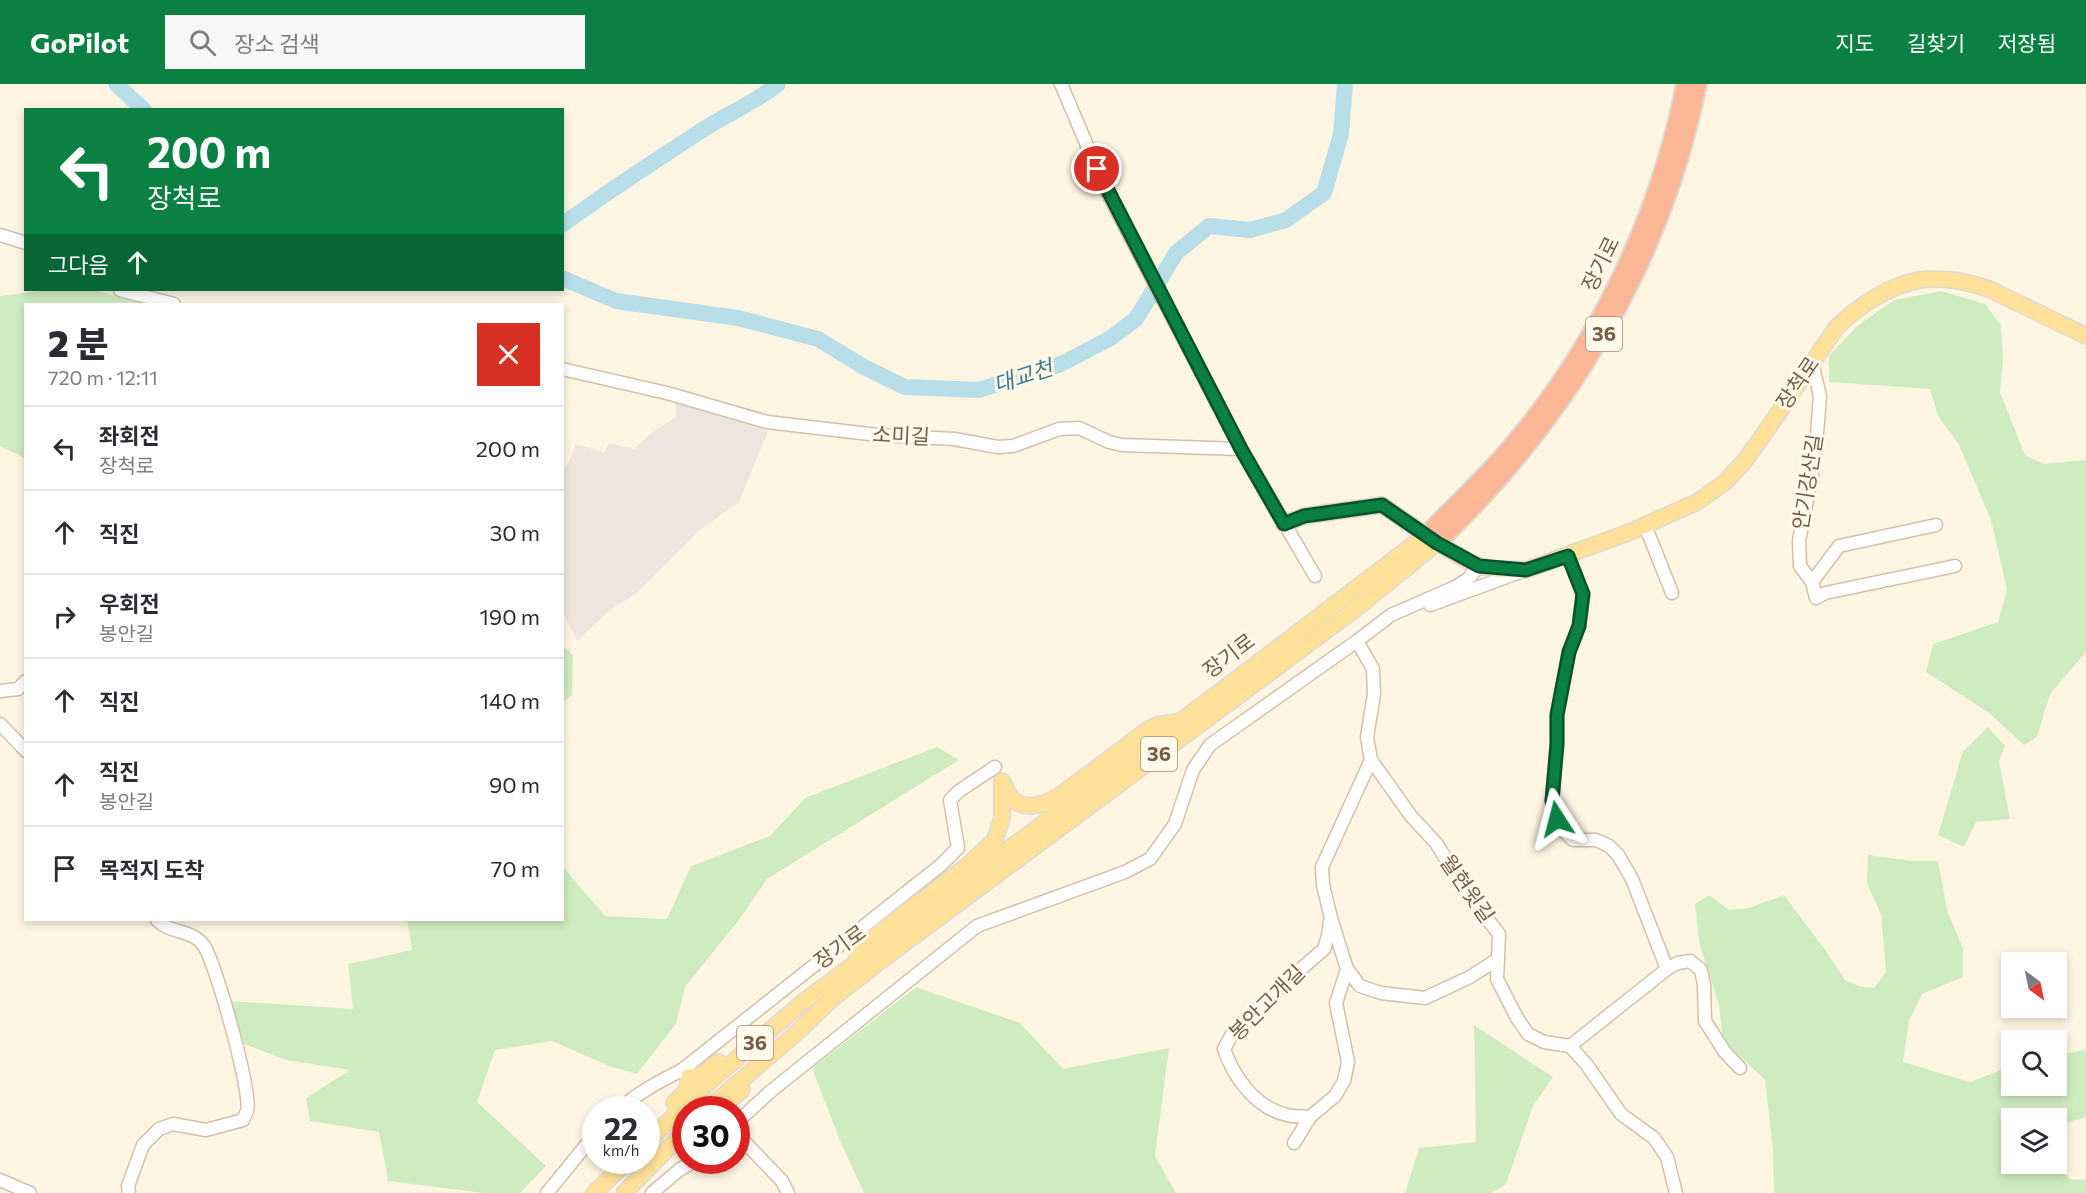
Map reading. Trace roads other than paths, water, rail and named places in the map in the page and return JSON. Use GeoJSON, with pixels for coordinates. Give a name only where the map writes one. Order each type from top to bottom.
{"type":"FeatureCollection","features":[{"type":"Feature","properties":{"kind":"highway","name":"장기로"},"geometry":{"type":"LineString","coordinates":[[1431,539],[1542,407],[1613,293],[1643,230],[1676,129],[1685,84]]}},
{"type":"Feature","properties":{"kind":"highway","name":"장기로"},"geometry":{"type":"LineString","coordinates":[[1431,539],[1476,505],[1551,414],[1587,362],[1624,299],[1654,234],[1674,179],[1691,121],[1698,84]]}},
{"type":"Feature","properties":{"kind":"main road","name":"장척로"},"geometry":{"type":"LineString","coordinates":[[1526,570],[1645,525],[1697,502],[1724,483],[1743,463],[1764,434],[1836,328],[1849,315],[1871,300],[1900,286],[1920,280],[1940,279],[1973,284],[1989,289],[2086,336]]}},
{"type":"Feature","properties":{"kind":"main road"},"geometry":{"type":"LineString","coordinates":[[1284,524],[1304,516],[1382,505],[1431,539],[1479,566],[1526,570]]}},
{"type":"Feature","properties":{"kind":"main road","name":"장기로"},"geometry":{"type":"LineString","coordinates":[[660,1129],[707,1084],[802,1003],[1431,539]]}},
{"type":"Feature","properties":{"kind":"main road","name":"장기로"},"geometry":{"type":"LineString","coordinates":[[722,1096],[832,999],[879,962],[1354,610],[1431,539]]}},
{"type":"Feature","properties":{"kind":"main road"},"geometry":{"type":"LineString","coordinates":[[851,968],[867,942],[967,866],[995,840],[1002,818],[1002,782],[1011,798],[1018,803],[1043,804],[1059,796],[1149,729],[1158,725],[1180,722]]}},
{"type":"Feature","properties":{"kind":"main road"},"geometry":{"type":"LineString","coordinates":[[660,1116],[687,1090],[686,1073],[699,1076],[712,1068],[778,1013],[802,1003]]}},
{"type":"Feature","properties":{"kind":"main road"},"geometry":{"type":"LineString","coordinates":[[735,1096],[792,1049],[794,1035]]}},
{"type":"Feature","properties":{"kind":"main road"},"geometry":{"type":"LineString","coordinates":[[624,1193],[672,1143]]}},
{"type":"Feature","properties":{"kind":"main road"},"geometry":{"type":"LineString","coordinates":[[662,1153],[672,1150]]}},
{"type":"Feature","properties":{"kind":"main road"},"geometry":{"type":"LineString","coordinates":[[583,1193],[602,1174]]}},
{"type":"Feature","properties":{"kind":"main road"},"geometry":{"type":"LineString","coordinates":[[594,1193],[614,1174]]}},
{"type":"Feature","properties":{"kind":"street"},"geometry":{"type":"LineString","coordinates":[[1061,84],[1105,188],[1241,449],[1315,576]]}},
{"type":"Feature","properties":{"kind":"street"},"geometry":{"type":"LineString","coordinates":[[0,235],[24,242]]}},
{"type":"Feature","properties":{"kind":"street"},"geometry":{"type":"LineString","coordinates":[[124,291],[170,303]]}},
{"type":"Feature","properties":{"kind":"street","name":"안기강산길"},"geometry":{"type":"LineString","coordinates":[[1812,363],[1820,396],[1815,458],[1799,541],[1800,566],[1812,582],[1816,598],[1825,593],[1955,566]]}},
{"type":"Feature","properties":{"kind":"street","name":"소미길"},"geometry":{"type":"LineString","coordinates":[[564,369],[667,393],[767,422],[848,432],[954,439],[998,447],[1013,446],[1069,428],[1079,428],[1109,442],[1122,445],[1241,449]]}},
{"type":"Feature","properties":{"kind":"street"},"geometry":{"type":"LineString","coordinates":[[1645,525],[1672,593]]}},
{"type":"Feature","properties":{"kind":"street"},"geometry":{"type":"LineString","coordinates":[[1812,582],[1839,546],[1936,525]]}},
{"type":"Feature","properties":{"kind":"street"},"geometry":{"type":"LineString","coordinates":[[1568,556],[1583,594],[1579,626],[1569,652],[1558,706],[1552,801],[1557,819],[1563,830],[1573,840],[1596,840],[1610,846],[1618,855],[1632,879],[1667,969]]}},
{"type":"Feature","properties":{"kind":"street"},"geometry":{"type":"LineString","coordinates":[[750,1110],[977,926],[1125,872],[1150,859],[1175,824],[1193,770],[1210,745],[1358,641],[1391,615],[1455,587],[1468,579],[1479,566]]}},
{"type":"Feature","properties":{"kind":"street"},"geometry":{"type":"LineString","coordinates":[[1391,615],[1444,602],[1526,570]]}},
{"type":"Feature","properties":{"kind":"street","name":"월현윗길"},"geometry":{"type":"LineString","coordinates":[[1358,641],[1373,669],[1374,694],[1366,737],[1371,760],[1411,816],[1436,843],[1470,897],[1499,933],[1497,979],[1528,1034],[1544,1042],[1570,1046]]}},
{"type":"Feature","properties":{"kind":"street"},"geometry":{"type":"LineString","coordinates":[[0,691],[18,689],[24,683]]}},
{"type":"Feature","properties":{"kind":"street"},"geometry":{"type":"LineString","coordinates":[[0,724],[24,749]]}},
{"type":"Feature","properties":{"kind":"street","name":"봉안고개길"},"geometry":{"type":"LineString","coordinates":[[1347,969],[1331,918],[1323,885],[1322,867],[1371,760]]}},
{"type":"Feature","properties":{"kind":"street"},"geometry":{"type":"LineString","coordinates":[[637,1096],[686,1073],[941,865],[958,848],[950,800],[959,791],[995,767]]}},
{"type":"Feature","properties":{"kind":"street","name":"봉안고개길"},"geometry":{"type":"LineString","coordinates":[[1310,1117],[1287,1115],[1259,1102],[1238,1077],[1224,1049],[1234,1031],[1324,949],[1331,918]]}},
{"type":"Feature","properties":{"kind":"street"},"geometry":{"type":"LineString","coordinates":[[129,1193],[128,1186],[143,1145],[159,1129],[173,1124],[206,1130],[243,1120],[247,1112],[247,1098],[232,1028],[204,946],[194,936],[163,926],[158,921]]}},
{"type":"Feature","properties":{"kind":"street"},"geometry":{"type":"LineString","coordinates":[[1347,969],[1360,986],[1381,993],[1425,998],[1470,977],[1498,959]]}},
{"type":"Feature","properties":{"kind":"street"},"geometry":{"type":"LineString","coordinates":[[1676,1193],[1667,1157],[1654,1138],[1621,1114],[1587,1065],[1570,1046],[1667,969],[1678,963],[1690,961],[1701,970],[1706,1021],[1724,1051],[1740,1068]]}},
{"type":"Feature","properties":{"kind":"street"},"geometry":{"type":"LineString","coordinates":[[1294,1143],[1310,1117],[1335,1096],[1344,1081],[1348,1062],[1336,1003],[1347,969]]}},
{"type":"Feature","properties":{"kind":"street"},"geometry":{"type":"LineString","coordinates":[[750,1148],[782,1181],[788,1193]]}},
{"type":"Feature","properties":{"kind":"street"},"geometry":{"type":"LineString","coordinates":[[547,1193],[582,1149]]}},
{"type":"Feature","properties":{"kind":"street"},"geometry":{"type":"LineString","coordinates":[[652,1193],[674,1174]]}},
{"type":"Feature","properties":{"kind":"street"},"geometry":{"type":"LineString","coordinates":[[0,1180],[30,1193]]}},
{"type":"Feature","properties":{"kind":"waterway","name":"대교천"},"geometry":{"type":"LineString","coordinates":[[116,84],[142,108]]}},
{"type":"Feature","properties":{"kind":"waterway"},"geometry":{"type":"LineString","coordinates":[[564,224],[670,151],[778,84]]}},
{"type":"Feature","properties":{"kind":"waterway","name":"대교천"},"geometry":{"type":"LineString","coordinates":[[564,279],[616,301],[738,318],[818,339],[864,367],[905,387],[979,390],[1061,364],[1109,339],[1136,319],[1176,253],[1209,226],[1250,230],[1286,220],[1324,193],[1341,134],[1345,84]]}}]}
